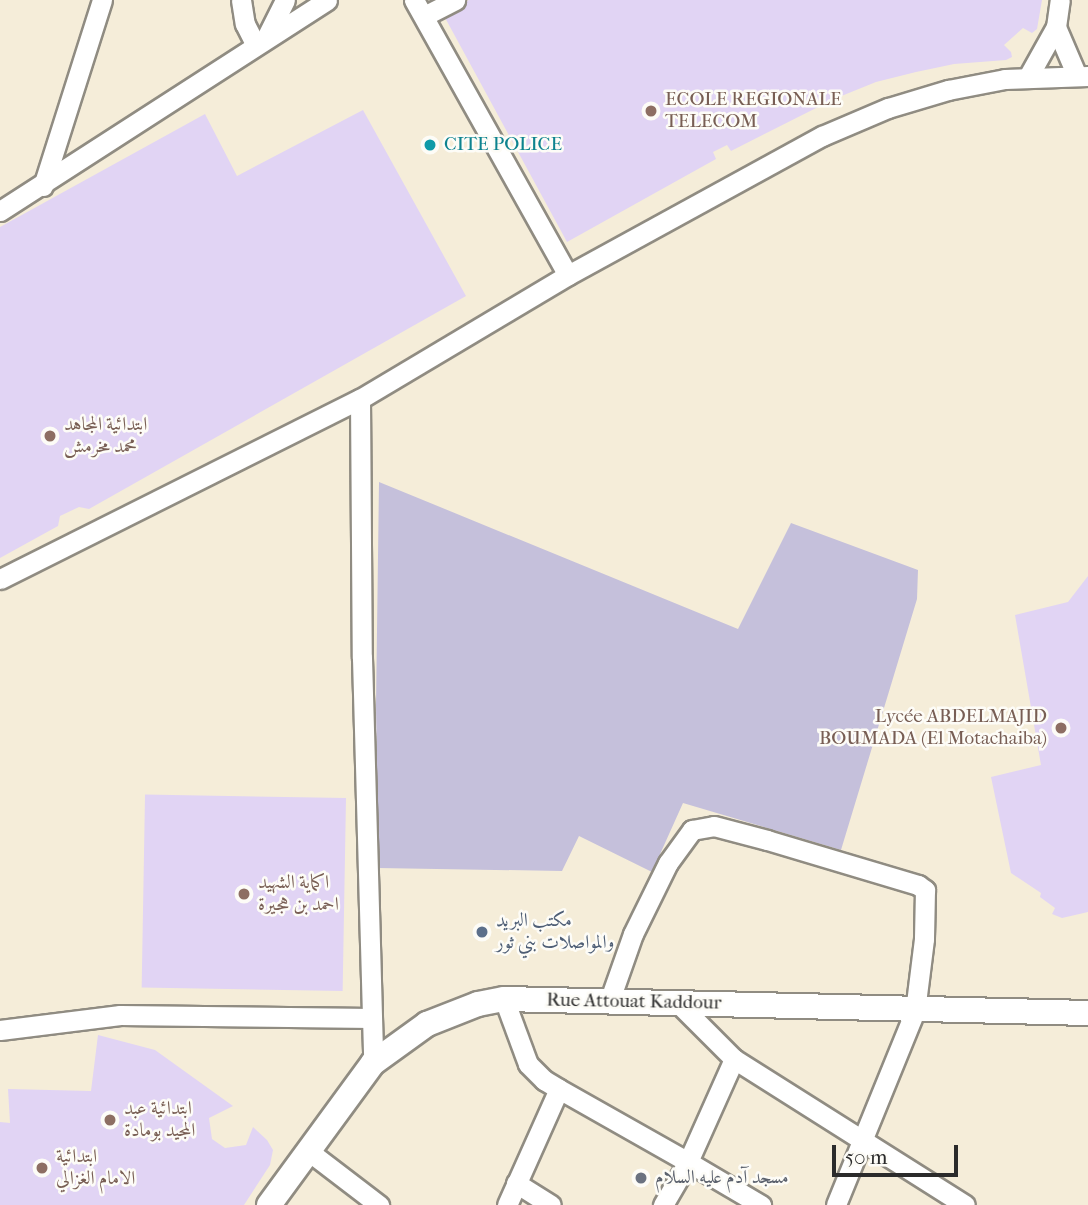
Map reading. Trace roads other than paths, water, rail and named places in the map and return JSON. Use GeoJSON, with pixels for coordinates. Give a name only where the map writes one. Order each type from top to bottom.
{"type":"FeatureCollection","features":[{"type":"Feature","properties":{"kind":"street"},"geometry":{"type":"LineString","coordinates":[[43,186],[102,0]]}},
{"type":"Feature","properties":{"kind":"street"},"geometry":{"type":"LineString","coordinates":[[241,0],[245,24],[261,40]]}},
{"type":"Feature","properties":{"kind":"street"},"geometry":{"type":"LineString","coordinates":[[261,40],[285,0]]}},
{"type":"Feature","properties":{"kind":"street"},"geometry":{"type":"LineString","coordinates":[[0,211],[43,186],[261,40],[327,0]]}},
{"type":"Feature","properties":{"kind":"street"},"geometry":{"type":"LineString","coordinates":[[455,0],[419,8],[568,275]]}},
{"type":"Feature","properties":{"kind":"street"},"geometry":{"type":"LineString","coordinates":[[1028,78],[1056,27],[1060,0]]}},
{"type":"Feature","properties":{"kind":"street"},"geometry":{"type":"LineString","coordinates":[[0,579],[360,399],[568,275],[822,136],[888,108],[948,90],[1028,78],[1083,76],[1056,27]]}},
{"type":"Feature","properties":{"kind":"street"},"geometry":{"type":"LineString","coordinates":[[360,399],[373,1063]]}},
{"type":"Feature","properties":{"kind":"street"},"geometry":{"type":"LineString","coordinates":[[609,1002],[633,934],[668,863],[692,831],[714,826],[905,881],[925,890],[925,939],[915,1011],[836,1205]]}},
{"type":"Feature","properties":{"kind":"street"},"geometry":{"type":"LineString","coordinates":[[504,999],[528,1063],[544,1080],[761,1205]]}},
{"type":"Feature","properties":{"kind":"street","name":"Rue Attouat Kaddour"},"geometry":{"type":"LineString","coordinates":[[269,1205],[373,1063],[427,1024],[467,1008],[504,999],[915,1011],[1088,1013]]}},
{"type":"Feature","properties":{"kind":"street"},"geometry":{"type":"LineString","coordinates":[[678,1003],[734,1059],[861,1142],[965,1205]]}},
{"type":"Feature","properties":{"kind":"street"},"geometry":{"type":"LineString","coordinates":[[0,1030],[120,1015],[372,1018]]}},
{"type":"Feature","properties":{"kind":"street"},"geometry":{"type":"LineString","coordinates":[[663,1205],[688,1162],[734,1059]]}},
{"type":"Feature","properties":{"kind":"street"},"geometry":{"type":"LineString","coordinates":[[507,1205],[559,1088]]}},
{"type":"Feature","properties":{"kind":"street"},"geometry":{"type":"LineString","coordinates":[[307,1150],[379,1205]]}},
{"type":"Feature","properties":{"kind":"street"},"geometry":{"type":"LineString","coordinates":[[516,1183],[551,1205]]}},
{"type":"Feature","properties":{"kind":"place","name":"ECOLE REGIONALE TELECOM"},"geometry":{"type":"Point","coordinates":[651,111]}},
{"type":"Feature","properties":{"kind":"place","name":"CITE POLICE"},"geometry":{"type":"Point","coordinates":[430,145]}},
{"type":"Feature","properties":{"kind":"place","name":"ابتدائية المجاهد محمد مخرمش"},"geometry":{"type":"Point","coordinates":[50,436]}},
{"type":"Feature","properties":{"kind":"place","name":"Lycée ABDELMAJID BOUMADA (El Motachaiba)"},"geometry":{"type":"Point","coordinates":[1061,728]}},
{"type":"Feature","properties":{"kind":"place","name":"اكماية الشهيد احمد بن هجيرة"},"geometry":{"type":"Point","coordinates":[244,894]}},
{"type":"Feature","properties":{"kind":"place","name":"مكتب البريد والمواصلات بني ثور"},"geometry":{"type":"Point","coordinates":[482,932]}},
{"type":"Feature","properties":{"kind":"place","name":"ابتدائية عبد المجيد بومادة"},"geometry":{"type":"Point","coordinates":[110,1120]}},
{"type":"Feature","properties":{"kind":"place","name":"ابتدائية الامام الغزالي"},"geometry":{"type":"Point","coordinates":[42,1168]}},
{"type":"Feature","properties":{"kind":"place","name":"مسجد آدم عليه السلام"},"geometry":{"type":"Point","coordinates":[641,1178]}}]}
